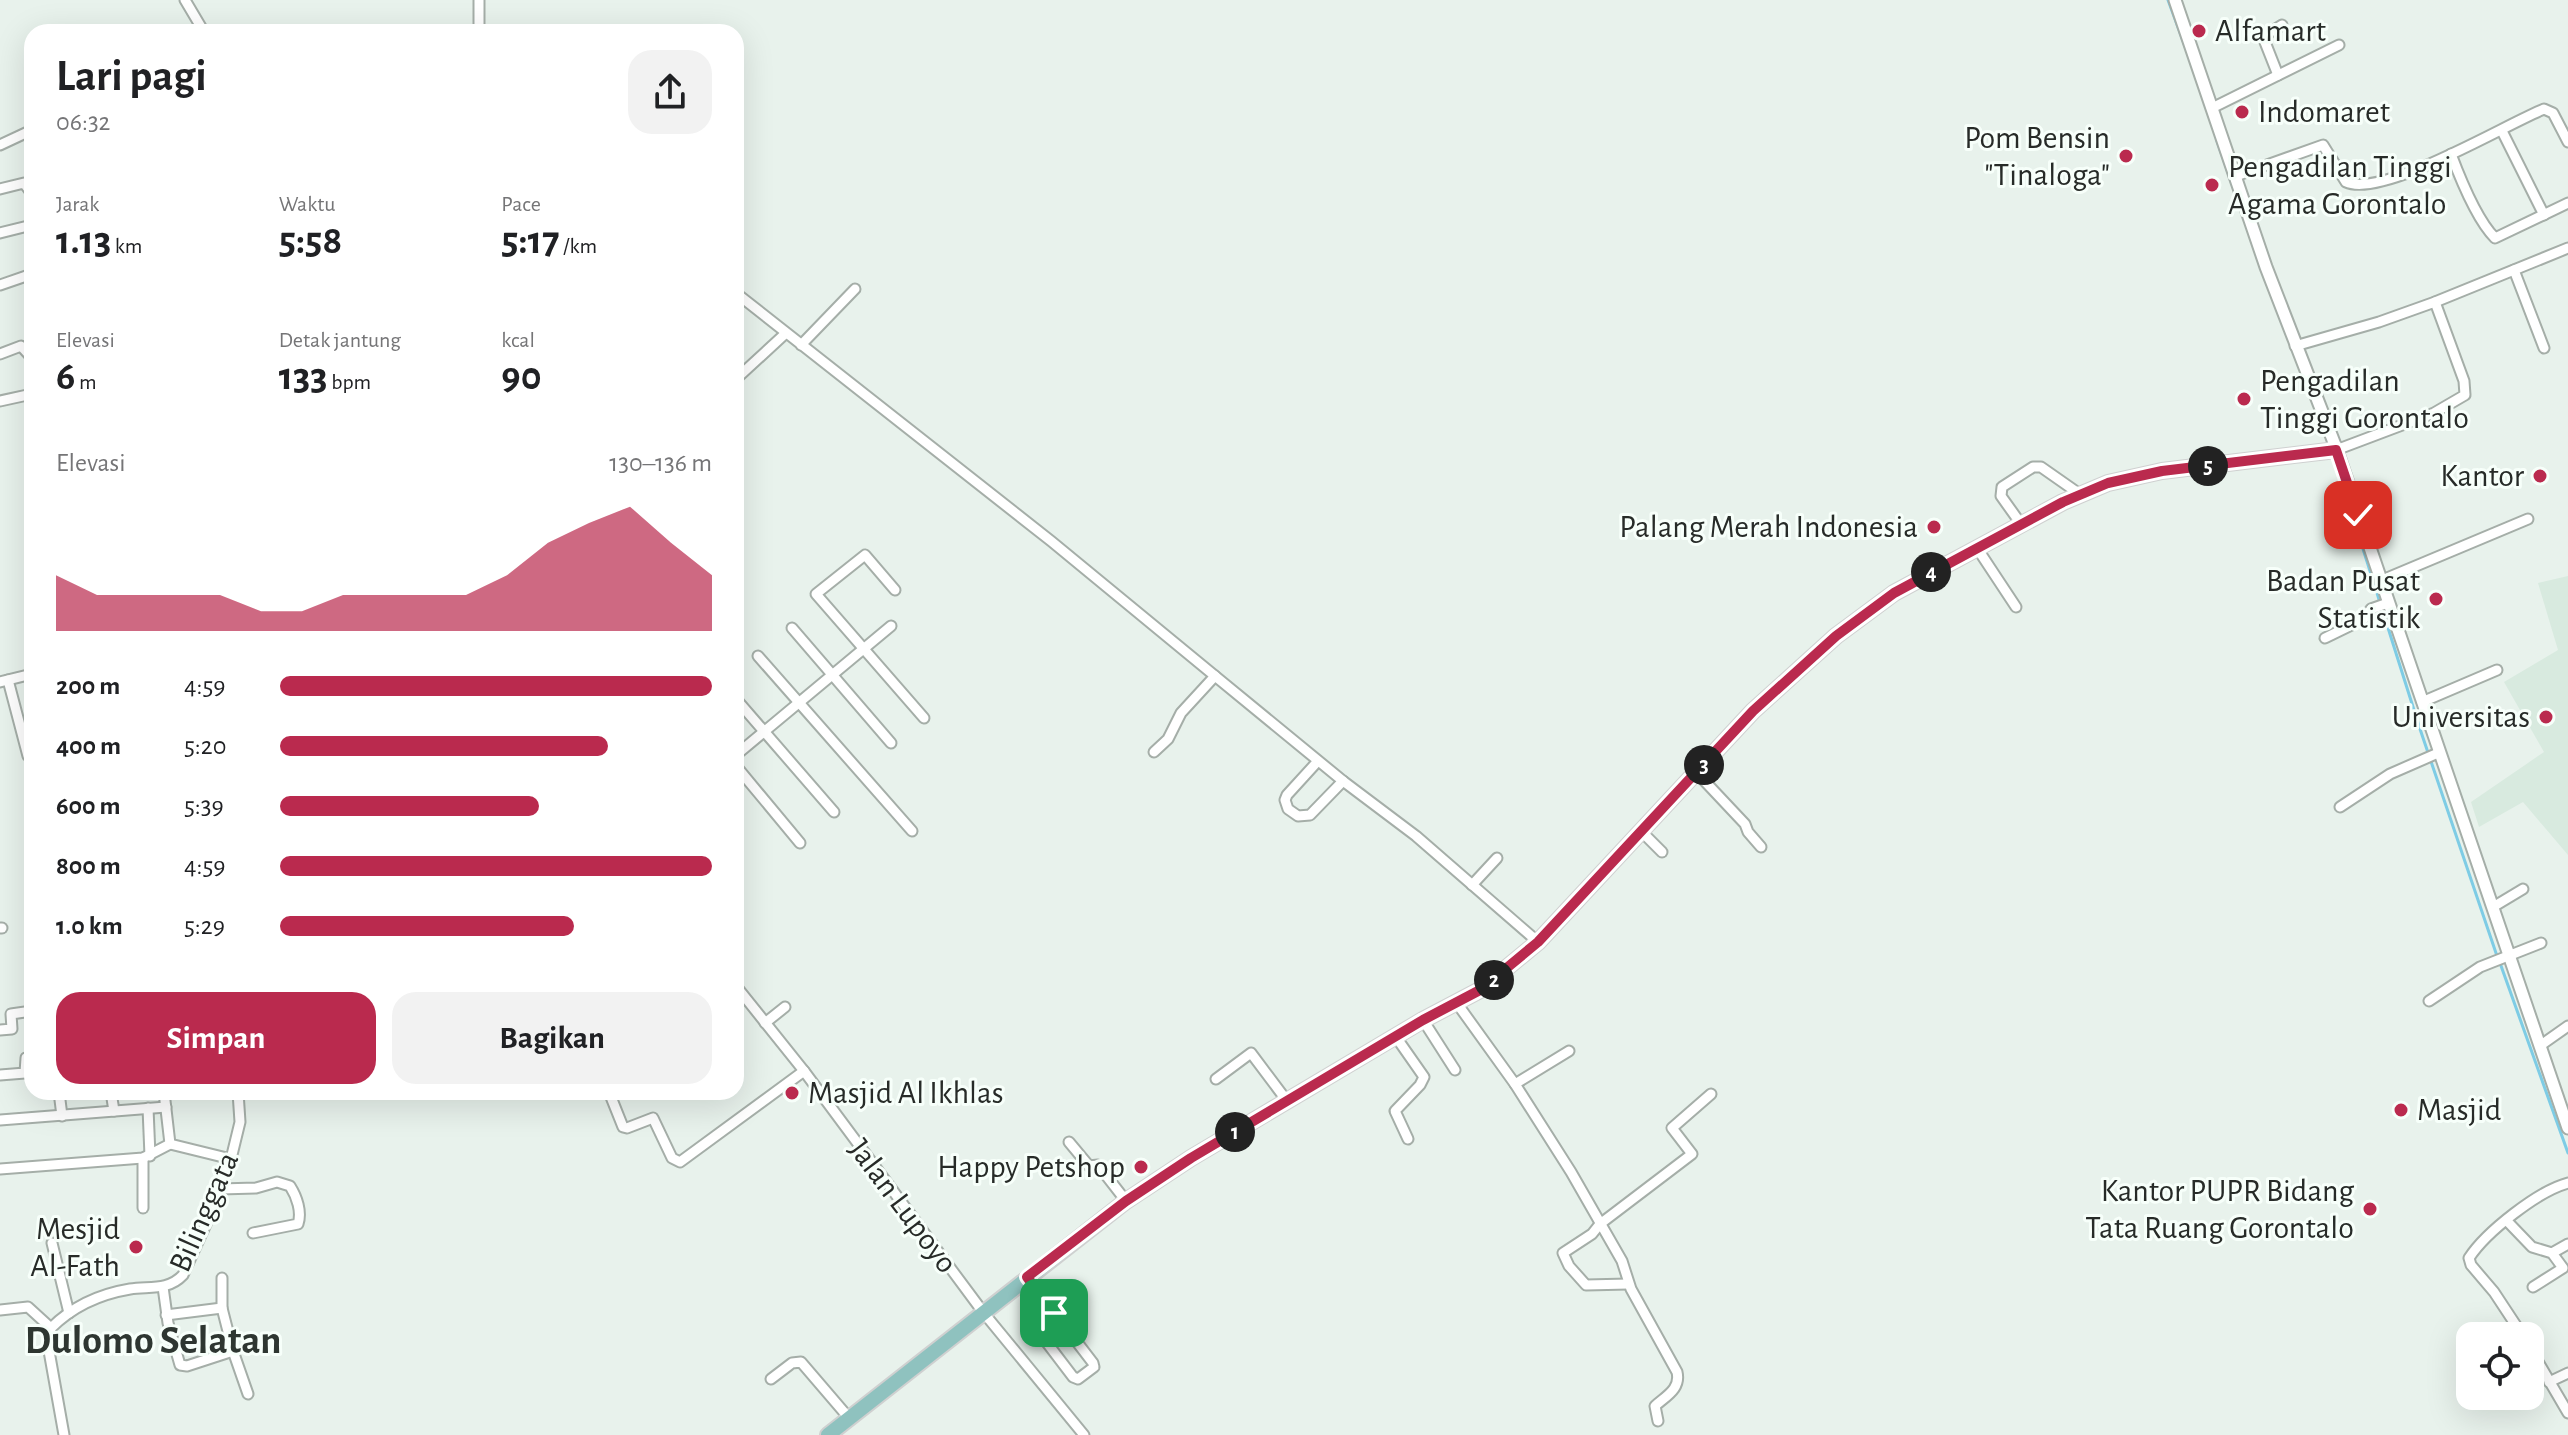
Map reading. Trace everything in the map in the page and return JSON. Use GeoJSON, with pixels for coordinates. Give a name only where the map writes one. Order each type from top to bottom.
{"type":"FeatureCollection","features":[{"type":"Feature","properties":{"kind":"main road"},"geometry":{"type":"LineString","coordinates":[[828,1435],[1126,1201],[1191,1158],[1423,1020],[1480,990],[1538,942],[1753,711],[1836,636],[1894,593],[2021,524],[2108,483],[2162,471],[2336,450]]}},
{"type":"Feature","properties":{"kind":"street"},"geometry":{"type":"LineString","coordinates":[[185,0],[199,24]]}},
{"type":"Feature","properties":{"kind":"street"},"geometry":{"type":"LineString","coordinates":[[479,0],[479,24]]}},
{"type":"Feature","properties":{"kind":"street"},"geometry":{"type":"LineString","coordinates":[[2175,0],[2295,346],[2336,450],[2380,581],[2383,605],[2422,702],[2432,755],[2493,907],[2507,958],[2541,1045],[2568,1128]]}},
{"type":"Feature","properties":{"kind":"street"},"geometry":{"type":"LineString","coordinates":[[2278,75],[2263,37],[2282,25]]}},
{"type":"Feature","properties":{"kind":"street"},"geometry":{"type":"LineString","coordinates":[[2212,108],[2339,45]]}},
{"type":"Feature","properties":{"kind":"street"},"geometry":{"type":"LineString","coordinates":[[2236,176],[2323,145],[2342,178],[2350,184],[2401,174],[2548,109],[2568,142]]}},
{"type":"Feature","properties":{"kind":"street"},"geometry":{"type":"LineString","coordinates":[[2502,131],[2544,215]]}},
{"type":"Feature","properties":{"kind":"street"},"geometry":{"type":"LineString","coordinates":[[0,145],[24,134]]}},
{"type":"Feature","properties":{"kind":"street"},"geometry":{"type":"LineString","coordinates":[[2451,154],[2480,215],[2495,238],[2568,203]]}},
{"type":"Feature","properties":{"kind":"street"},"geometry":{"type":"LineString","coordinates":[[0,189],[24,181]]}},
{"type":"Feature","properties":{"kind":"street"},"geometry":{"type":"LineString","coordinates":[[0,233],[24,227]]}},
{"type":"Feature","properties":{"kind":"street"},"geometry":{"type":"LineString","coordinates":[[2295,346],[2435,302],[2568,248]]}},
{"type":"Feature","properties":{"kind":"street"},"geometry":{"type":"LineString","coordinates":[[2514,270],[2544,348]]}},
{"type":"Feature","properties":{"kind":"street"},"geometry":{"type":"LineString","coordinates":[[0,285],[24,277]]}},
{"type":"Feature","properties":{"kind":"street"},"geometry":{"type":"LineString","coordinates":[[801,345],[855,289]]}},
{"type":"Feature","properties":{"kind":"street"},"geometry":{"type":"LineString","coordinates":[[744,299],[1051,541],[1318,761],[1416,836],[1538,942]]}},
{"type":"Feature","properties":{"kind":"street"},"geometry":{"type":"LineString","coordinates":[[2336,450],[2434,413],[2465,395],[2464,381],[2435,302]]}},
{"type":"Feature","properties":{"kind":"street"},"geometry":{"type":"LineString","coordinates":[[744,372],[786,333]]}},
{"type":"Feature","properties":{"kind":"street"},"geometry":{"type":"LineString","coordinates":[[0,354],[21,346],[24,349]]}},
{"type":"Feature","properties":{"kind":"street"},"geometry":{"type":"LineString","coordinates":[[0,401],[24,396]]}},
{"type":"Feature","properties":{"kind":"street"},"geometry":{"type":"LineString","coordinates":[[2021,524],[2001,496],[2001,491],[2002,487],[2033,467],[2041,467],[2081,495]]}},
{"type":"Feature","properties":{"kind":"street"},"geometry":{"type":"LineString","coordinates":[[2380,581],[2528,519]]}},
{"type":"Feature","properties":{"kind":"street"},"geometry":{"type":"LineString","coordinates":[[1977,548],[2016,607]]}},
{"type":"Feature","properties":{"kind":"street"},"geometry":{"type":"LineString","coordinates":[[895,590],[865,555],[816,594],[924,718]]}},
{"type":"Feature","properties":{"kind":"street"},"geometry":{"type":"LineString","coordinates":[[2325,638],[2364,619],[2383,605]]}},
{"type":"Feature","properties":{"kind":"street"},"geometry":{"type":"LineString","coordinates":[[744,748],[891,626]]}},
{"type":"Feature","properties":{"kind":"street"},"geometry":{"type":"LineString","coordinates":[[792,628],[891,743]]}},
{"type":"Feature","properties":{"kind":"street"},"geometry":{"type":"LineString","coordinates":[[758,656],[912,831]]}},
{"type":"Feature","properties":{"kind":"street"},"geometry":{"type":"LineString","coordinates":[[2422,702],[2497,670]]}},
{"type":"Feature","properties":{"kind":"street"},"geometry":{"type":"LineString","coordinates":[[24,676],[4,681],[24,744]]}},
{"type":"Feature","properties":{"kind":"street"},"geometry":{"type":"LineString","coordinates":[[1154,752],[1168,739],[1190,702],[1215,676]]}},
{"type":"Feature","properties":{"kind":"street"},"geometry":{"type":"LineString","coordinates":[[744,708],[834,812]]}},
{"type":"Feature","properties":{"kind":"street"},"geometry":{"type":"LineString","coordinates":[[2340,807],[2390,774],[2432,755]]}},
{"type":"Feature","properties":{"kind":"street"},"geometry":{"type":"LineString","coordinates":[[1318,761],[1287,795],[1288,809],[1298,816],[1310,815],[1343,781]]}},
{"type":"Feature","properties":{"kind":"street"},"geometry":{"type":"LineString","coordinates":[[1697,773],[1745,824],[1761,847]]}},
{"type":"Feature","properties":{"kind":"street"},"geometry":{"type":"LineString","coordinates":[[744,776],[800,843]]}},
{"type":"Feature","properties":{"kind":"street"},"geometry":{"type":"LineString","coordinates":[[1641,831],[1662,852]]}},
{"type":"Feature","properties":{"kind":"street"},"geometry":{"type":"LineString","coordinates":[[1472,885],[1497,858]]}},
{"type":"Feature","properties":{"kind":"street"},"geometry":{"type":"LineString","coordinates":[[2493,907],[2523,889]]}},
{"type":"Feature","properties":{"kind":"street"},"geometry":{"type":"LineString","coordinates":[[2429,1001],[2466,975],[2541,943]]}},
{"type":"Feature","properties":{"kind":"street","name":"Jalan Lupoyo"},"geometry":{"type":"LineString","coordinates":[[744,996],[804,1071],[983,1312],[1084,1435]]}},
{"type":"Feature","properties":{"kind":"street"},"geometry":{"type":"LineString","coordinates":[[1456,1002],[1515,1084],[1571,1172],[1622,1261],[1628,1284],[1679,1377],[1670,1394],[1655,1406],[1658,1421]]}},
{"type":"Feature","properties":{"kind":"street"},"geometry":{"type":"LineString","coordinates":[[765,1023],[785,1007]]}},
{"type":"Feature","properties":{"kind":"street"},"geometry":{"type":"LineString","coordinates":[[0,1030],[12,1029],[11,1014],[24,1012]]}},
{"type":"Feature","properties":{"kind":"street"},"geometry":{"type":"LineString","coordinates":[[1423,1020],[1455,1070]]}},
{"type":"Feature","properties":{"kind":"street"},"geometry":{"type":"LineString","coordinates":[[2541,1045],[2568,1026]]}},
{"type":"Feature","properties":{"kind":"street"},"geometry":{"type":"LineString","coordinates":[[1396,1037],[1424,1077],[1395,1111],[1408,1139]]}},
{"type":"Feature","properties":{"kind":"street"},"geometry":{"type":"LineString","coordinates":[[1515,1084],[1569,1051]]}},
{"type":"Feature","properties":{"kind":"street"},"geometry":{"type":"LineString","coordinates":[[1216,1079],[1251,1053],[1287,1101]]}},
{"type":"Feature","properties":{"kind":"street"},"geometry":{"type":"LineString","coordinates":[[613,1100],[625,1128],[653,1118],[672,1158],[680,1162],[804,1071]]}},
{"type":"Feature","properties":{"kind":"street"},"geometry":{"type":"LineString","coordinates":[[0,1075],[24,1073]]}},
{"type":"Feature","properties":{"kind":"street"},"geometry":{"type":"LineString","coordinates":[[1628,1284],[1586,1285],[1577,1277],[1563,1255],[1564,1251],[1592,1234],[1600,1224],[1692,1154],[1672,1128],[1711,1094]]}},
{"type":"Feature","properties":{"kind":"street"},"geometry":{"type":"LineString","coordinates":[[60,1100],[62,1116]]}},
{"type":"Feature","properties":{"kind":"street"},"geometry":{"type":"LineString","coordinates":[[112,1100],[114,1111]]}},
{"type":"Feature","properties":{"kind":"street"},"geometry":{"type":"LineString","coordinates":[[165,1100],[170,1144]]}},
{"type":"Feature","properties":{"kind":"street","name":"Bilinggata"},"geometry":{"type":"LineString","coordinates":[[49,1326],[67,1308],[105,1295],[163,1287],[175,1283],[183,1275],[231,1159],[240,1122],[239,1100]]}},
{"type":"Feature","properties":{"kind":"street"},"geometry":{"type":"LineString","coordinates":[[0,1120],[166,1107]]}},
{"type":"Feature","properties":{"kind":"street"},"geometry":{"type":"LineString","coordinates":[[143,1208],[148,1108]]}},
{"type":"Feature","properties":{"kind":"street"},"geometry":{"type":"LineString","coordinates":[[1069,1142],[1089,1166],[1098,1165],[1126,1201]]}},
{"type":"Feature","properties":{"kind":"street"},"geometry":{"type":"LineString","coordinates":[[0,1169],[146,1157],[170,1144],[231,1159]]}},
{"type":"Feature","properties":{"kind":"street"},"geometry":{"type":"LineString","coordinates":[[220,1189],[256,1188],[277,1182],[290,1186],[300,1216],[298,1224],[253,1233]]}},
{"type":"Feature","properties":{"kind":"street"},"geometry":{"type":"LineString","coordinates":[[2514,1322],[2470,1262],[2471,1255],[2540,1194],[2568,1183]]}},
{"type":"Feature","properties":{"kind":"street"},"geometry":{"type":"LineString","coordinates":[[2507,1221],[2532,1247],[2552,1253],[2566,1272],[2533,1287]]}},
{"type":"Feature","properties":{"kind":"street"},"geometry":{"type":"LineString","coordinates":[[52,1243],[67,1308]]}},
{"type":"Feature","properties":{"kind":"street"},"geometry":{"type":"LineString","coordinates":[[2552,1253],[2568,1244]]}},
{"type":"Feature","properties":{"kind":"street"},"geometry":{"type":"LineString","coordinates":[[1027,1277],[1094,1365],[1078,1379],[1070,1374],[1038,1331],[1054,1313]]}},
{"type":"Feature","properties":{"kind":"street"},"geometry":{"type":"LineString","coordinates":[[222,1278],[222,1308],[248,1394]]}},
{"type":"Feature","properties":{"kind":"street"},"geometry":{"type":"LineString","coordinates":[[163,1287],[166,1315],[180,1365],[187,1366],[233,1351]]}},
{"type":"Feature","properties":{"kind":"street"},"geometry":{"type":"LineString","coordinates":[[0,1310],[28,1307],[49,1326],[49,1351],[64,1435]]}},
{"type":"Feature","properties":{"kind":"street"},"geometry":{"type":"LineString","coordinates":[[166,1315],[222,1308]]}},
{"type":"Feature","properties":{"kind":"street"},"geometry":{"type":"LineString","coordinates":[[771,1379],[792,1363],[801,1362],[849,1418]]}},
{"type":"Feature","properties":{"kind":"street"},"geometry":{"type":"LineString","coordinates":[[2544,1373],[2568,1413]]}},
{"type":"Feature","properties":{"kind":"street"},"geometry":{"type":"LineString","coordinates":[[2549,1382],[2568,1373]]}},
{"type":"Feature","properties":{"kind":"shaded area","name":"Universitas"},"geometry":{"type":"Polygon","coordinates":[[[2568,576],[2568,855],[2523,802],[2479,827],[2471,802],[2544,752],[2504,682],[2558,650],[2538,583],[2568,576]]]}},
{"type":"Feature","properties":{"kind":"waterway"},"geometry":{"type":"LineString","coordinates":[[2168,0],[2186,49]]}},
{"type":"Feature","properties":{"kind":"waterway"},"geometry":{"type":"LineString","coordinates":[[2217,141],[2233,187]]}},
{"type":"Feature","properties":{"kind":"waterway"},"geometry":{"type":"LineString","coordinates":[[2339,473],[2420,729],[2497,956]]}},
{"type":"Feature","properties":{"kind":"waterway"},"geometry":{"type":"LineString","coordinates":[[2500,963],[2568,1153]]}},
{"type":"Feature","properties":{"kind":"place","name":"Alfamart"},"geometry":{"type":"Point","coordinates":[2199,31]}},
{"type":"Feature","properties":{"kind":"place","name":"Indomaret"},"geometry":{"type":"Point","coordinates":[2242,112]}},
{"type":"Feature","properties":{"kind":"place","name":"Pom Bensin \"Tinaloga\""},"geometry":{"type":"Point","coordinates":[2126,156]}},
{"type":"Feature","properties":{"kind":"place","name":"Pengadilan Tinggi Agama Gorontalo"},"geometry":{"type":"Point","coordinates":[2212,185]}},
{"type":"Feature","properties":{"kind":"place","name":"Pengadilan Tinggi Gorontalo"},"geometry":{"type":"Point","coordinates":[2244,399]}},
{"type":"Feature","properties":{"kind":"place","name":"Kantor"},"geometry":{"type":"Point","coordinates":[2540,476]}},
{"type":"Feature","properties":{"kind":"place","name":"Palang Merah Indonesia"},"geometry":{"type":"Point","coordinates":[1934,527]}},
{"type":"Feature","properties":{"kind":"place","name":"Badan Pusat Statistik"},"geometry":{"type":"Point","coordinates":[2436,599]}},
{"type":"Feature","properties":{"kind":"place","name":"Universitas"},"geometry":{"type":"Point","coordinates":[2546,717]}},
{"type":"Feature","properties":{"kind":"place","name":"Masjid Al Ikhlas"},"geometry":{"type":"Point","coordinates":[792,1093]}},
{"type":"Feature","properties":{"kind":"place","name":"Masjid"},"geometry":{"type":"Point","coordinates":[2401,1110]}},
{"type":"Feature","properties":{"kind":"place","name":"Happy Petshop"},"geometry":{"type":"Point","coordinates":[1141,1167]}},
{"type":"Feature","properties":{"kind":"place","name":"Kantor PUPR Bidang Tata Ruang Gorontalo"},"geometry":{"type":"Point","coordinates":[2370,1209]}},
{"type":"Feature","properties":{"kind":"place","name":"Mesjid Al-Fath"},"geometry":{"type":"Point","coordinates":[136,1247]}},
{"type":"Feature","properties":{"kind":"district","name":"Dulomo Selatan"},"geometry":{"type":"Point","coordinates":[153,1341]}},
{"type":"Feature","properties":{"kind":"route"},"geometry":{"type":"LineString","coordinates":[[1054,1313],[1027,1277],[1126,1201],[1191,1158],[1423,1020],[1480,990],[1503,972],[1538,942],[1783,682],[1836,636],[1908,584],[2063,502],[2108,483],[2162,471],[2336,450],[2358,515]]}}]}
